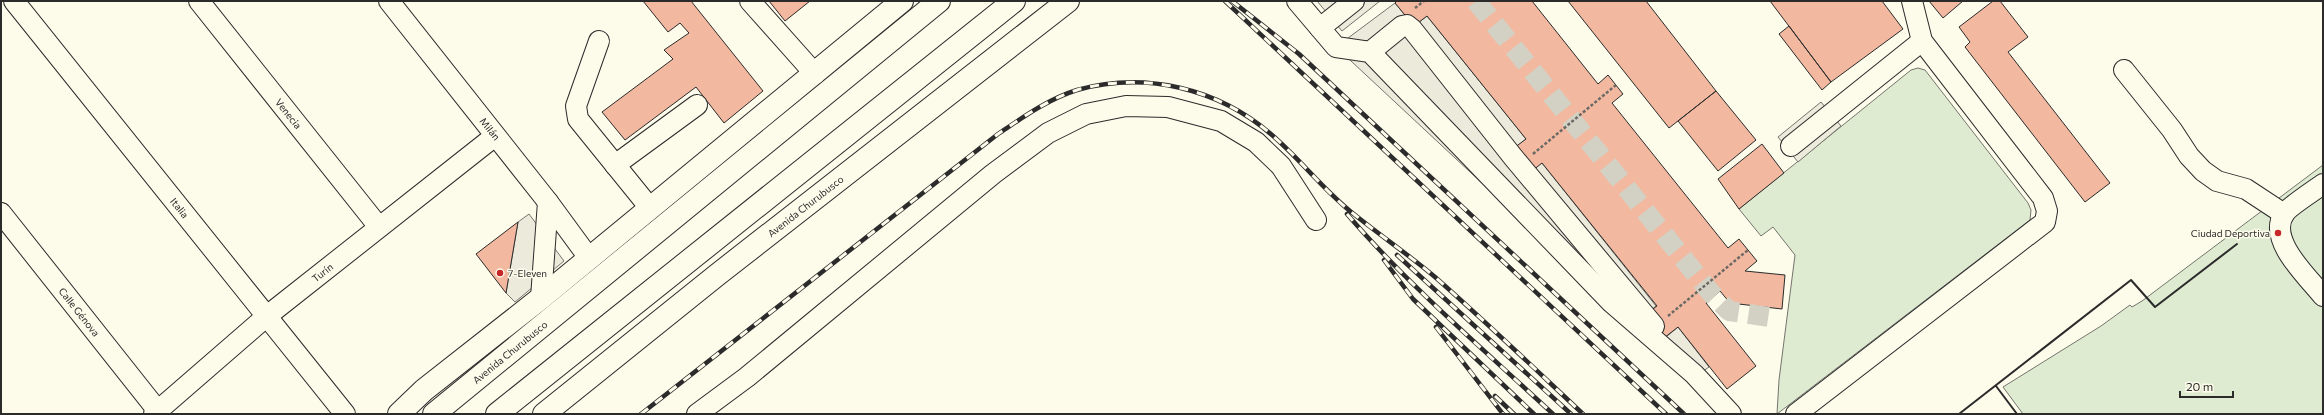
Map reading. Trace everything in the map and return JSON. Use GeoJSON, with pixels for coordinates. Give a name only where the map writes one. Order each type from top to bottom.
{"type":"FeatureCollection","features":[{"type":"Feature","properties":{"kind":"main road"},"geometry":{"type":"LineString","coordinates":[[398,414],[424,390],[541,298],[902,1]]}},
{"type":"Feature","properties":{"kind":"main road","name":"Avenida Churubusco"},"geometry":{"type":"LineString","coordinates":[[437,412],[938,1]]}},
{"type":"Feature","properties":{"kind":"main road"},"geometry":{"type":"LineString","coordinates":[[497,414],[1014,1]]}},
{"type":"Feature","properties":{"kind":"main road","name":"Avenida Churubusco"},"geometry":{"type":"LineString","coordinates":[[544,414],[717,275],[1068,1]]}},
{"type":"Feature","properties":{"kind":"street","name":"Italia"},"geometry":{"type":"LineString","coordinates":[[14,1],[345,414]]}},
{"type":"Feature","properties":{"kind":"street","name":"Venecia"},"geometry":{"type":"LineString","coordinates":[[199,1],[379,227]]}},
{"type":"Feature","properties":{"kind":"street","name":"Milán"},"geometry":{"type":"LineString","coordinates":[[388,1],[548,202],[589,258]]}},
{"type":"Feature","properties":{"kind":"street"},"geometry":{"type":"LineString","coordinates":[[750,1],[814,74]]}},
{"type":"Feature","properties":{"kind":"street"},"geometry":{"type":"LineString","coordinates":[[1297,1],[1336,47],[1370,52],[1612,303],[1694,374]]}},
{"type":"Feature","properties":{"kind":"street"},"geometry":{"type":"LineString","coordinates":[[1320,28],[1354,1]]}},
{"type":"Feature","properties":{"kind":"street"},"geometry":{"type":"LineString","coordinates":[[1796,414],[2045,222],[2047,211],[2043,198],[1922,41],[1912,1]]}},
{"type":"Feature","properties":{"kind":"street"},"geometry":{"type":"LineString","coordinates":[[1370,52],[1396,31],[1407,25],[1418,35],[1522,157],[1694,374],[1731,414]]}},
{"type":"Feature","properties":{"kind":"street"},"geometry":{"type":"LineString","coordinates":[[599,41],[576,106],[578,119],[650,208]]}},
{"type":"Feature","properties":{"kind":"street"},"geometry":{"type":"LineString","coordinates":[[1791,146],[1922,41]]}},
{"type":"Feature","properties":{"kind":"street"},"geometry":{"type":"LineString","coordinates":[[2124,70],[2172,130],[2189,156],[2203,171],[2217,181],[2246,190],[2284,214]]}},
{"type":"Feature","properties":{"kind":"street"},"geometry":{"type":"LineString","coordinates":[[615,165],[697,105]]}},
{"type":"Feature","properties":{"kind":"street"},"geometry":{"type":"LineString","coordinates":[[697,414],[748,377],[993,174],[1048,134],[1086,114],[1126,106],[1168,107],[1221,121],[1256,142],[1281,166],[1316,220]]}},
{"type":"Feature","properties":{"kind":"street","name":"Turín"},"geometry":{"type":"LineString","coordinates":[[156,412],[267,316],[495,136]]}},
{"type":"Feature","properties":{"kind":"street"},"geometry":{"type":"LineString","coordinates":[[1489,177],[1522,157]]}},
{"type":"Feature","properties":{"kind":"street"},"geometry":{"type":"LineString","coordinates":[[2323,184],[2284,214],[2279,233],[2284,247],[2323,296]]}},
{"type":"Feature","properties":{"kind":"street"},"geometry":{"type":"LineString","coordinates":[[541,298],[548,202]]}},
{"type":"Feature","properties":{"kind":"street","name":"Calle Génova"},"geometry":{"type":"LineString","coordinates":[[1,213],[156,412]]}},
{"type":"Feature","properties":{"kind":"path"},"geometry":{"type":"LineString","coordinates":[[1522,157],[1616,85]]}},
{"type":"Feature","properties":{"kind":"path"},"geometry":{"type":"LineString","coordinates":[[1667,317],[1748,250]]}},
{"type":"Feature","properties":{"kind":"green space"},"geometry":{"type":"Polygon","coordinates":[[[1918,68],[1925,70],[2028,203],[2031,210],[2030,220],[1777,414],[1779,380],[1795,255],[1773,227],[1761,236],[1739,209],[1911,70],[1918,68]]]}},
{"type":"Feature","properties":{"kind":"green space","name":"Ciudad Deportiva"},"geometry":{"type":"Polygon","coordinates":[[[2323,165],[2323,414],[2023,414],[2003,387],[2101,326],[2130,305],[2132,307],[2142,301],[2323,165]]]}},
{"type":"Feature","properties":{"kind":"shaded area"},"geometry":{"type":"Polygon","coordinates":[[[1317,1],[1380,1],[1342,31],[1317,1]]]}},
{"type":"Feature","properties":{"kind":"shaded area"},"geometry":{"type":"Polygon","coordinates":[[[1395,3],[1414,26],[1427,16],[1526,139],[1515,148],[1542,163],[1656,306],[1646,314],[1665,338],[1678,327],[1709,367],[1692,379],[1336,47],[1395,3]]]}},
{"type":"Feature","properties":{"kind":"shaded area"},"geometry":{"type":"Polygon","coordinates":[[[1821,102],[1841,126],[1798,162],[1778,137],[1821,102]]]}},
{"type":"Feature","properties":{"kind":"shaded area"},"geometry":{"type":"Polygon","coordinates":[[[529,214],[564,261],[515,302],[506,293],[518,222],[529,214]]]}},
{"type":"Feature","properties":{"kind":"building"},"geometry":{"type":"Polygon","coordinates":[[[643,1],[691,1],[763,91],[724,123],[696,87],[625,140],[602,112],[673,59],[664,50],[689,33],[680,23],[668,32],[643,1]]]}},
{"type":"Feature","properties":{"kind":"building"},"geometry":{"type":"Polygon","coordinates":[[[769,1],[810,1],[785,21],[769,1]]]}},
{"type":"Feature","properties":{"kind":"building"},"geometry":{"type":"Polygon","coordinates":[[[1397,1],[1532,1],[1598,84],[1608,75],[1623,94],[1612,103],[1728,248],[1739,239],[1757,261],[1745,271],[1785,275],[1782,309],[1730,303],[1720,291],[1706,303],[1756,366],[1727,389],[1678,327],[1664,338],[1646,314],[1657,306],[1542,163],[1532,171],[1514,148],[1526,139],[1427,16],[1414,26],[1395,3],[1397,1]]]}},
{"type":"Feature","properties":{"kind":"building"},"geometry":{"type":"Polygon","coordinates":[[[1568,1],[1646,1],[1716,91],[1669,128],[1568,1]]]}},
{"type":"Feature","properties":{"kind":"building"},"geometry":{"type":"Polygon","coordinates":[[[1770,1],[1882,1],[1903,29],[1831,82],[1770,1]]]}},
{"type":"Feature","properties":{"kind":"building"},"geometry":{"type":"Polygon","coordinates":[[[1929,1],[1963,1],[1943,18],[1929,1]]]}},
{"type":"Feature","properties":{"kind":"building"},"geometry":{"type":"Polygon","coordinates":[[[1993,1],[2000,1],[2028,37],[2008,52],[2110,183],[2085,202],[1965,47],[1970,42],[1959,27],[1993,1]]]}},
{"type":"Feature","properties":{"kind":"building"},"geometry":{"type":"Polygon","coordinates":[[[1789,26],[1831,82],[1822,90],[1779,34],[1789,26]]]}},
{"type":"Feature","properties":{"kind":"building"},"geometry":{"type":"Polygon","coordinates":[[[1716,91],[1756,140],[1718,171],[1678,121],[1716,91]]]}},
{"type":"Feature","properties":{"kind":"building"},"geometry":{"type":"Polygon","coordinates":[[[1762,144],[1784,173],[1739,209],[1718,179],[1762,144]]]}},
{"type":"Feature","properties":{"kind":"building","name":"7-Eleven"},"geometry":{"type":"Polygon","coordinates":[[[518,222],[506,293],[476,254],[518,222]]]}},
{"type":"Feature","properties":{"kind":"tunnel"},"geometry":{"type":"LineString","coordinates":[[1476,1],[1711,293],[1729,311],[1776,318]]}},
{"type":"Feature","properties":{"kind":"railway"},"geometry":{"type":"LineString","coordinates":[[1225,1],[1666,414]]}},
{"type":"Feature","properties":{"kind":"railway"},"geometry":{"type":"LineString","coordinates":[[1232,1],[1299,54],[1684,414]]}},
{"type":"Feature","properties":{"kind":"railway"},"geometry":{"type":"LineString","coordinates":[[641,414],[998,134],[1036,109],[1066,94],[1077,90],[1103,85],[1129,82],[1154,83],[1180,88],[1204,95],[1228,105],[1251,119],[1283,145],[1344,206],[1435,277],[1583,414]]}},
{"type":"Feature","properties":{"kind":"railway"},"geometry":{"type":"LineString","coordinates":[[1347,214],[1421,292],[1553,414]]}},
{"type":"Feature","properties":{"kind":"railway"},"geometry":{"type":"LineString","coordinates":[[1397,255],[1571,414]]}},
{"type":"Feature","properties":{"kind":"railway"},"geometry":{"type":"LineString","coordinates":[[1384,260],[1413,299],[1534,414]]}},
{"type":"Feature","properties":{"kind":"railway"},"geometry":{"type":"LineString","coordinates":[[1436,327],[1503,414]]}},
{"type":"Feature","properties":{"kind":"railway"},"geometry":{"type":"LineString","coordinates":[[1495,396],[1514,414]]}},
{"type":"Feature","properties":{"kind":"wall"},"geometry":{"type":"LineString","coordinates":[[1959,414],[2131,280],[2155,307],[2237,244]]}},
{"type":"Feature","properties":{"kind":"wall"},"geometry":{"type":"LineString","coordinates":[[1996,386],[2017,414]]}},
{"type":"Feature","properties":{"kind":"place","name":"Ciudad Deportiva"},"geometry":{"type":"Point","coordinates":[2278,233]}},
{"type":"Feature","properties":{"kind":"place","name":"7-Eleven"},"geometry":{"type":"Point","coordinates":[500,273]}}]}
